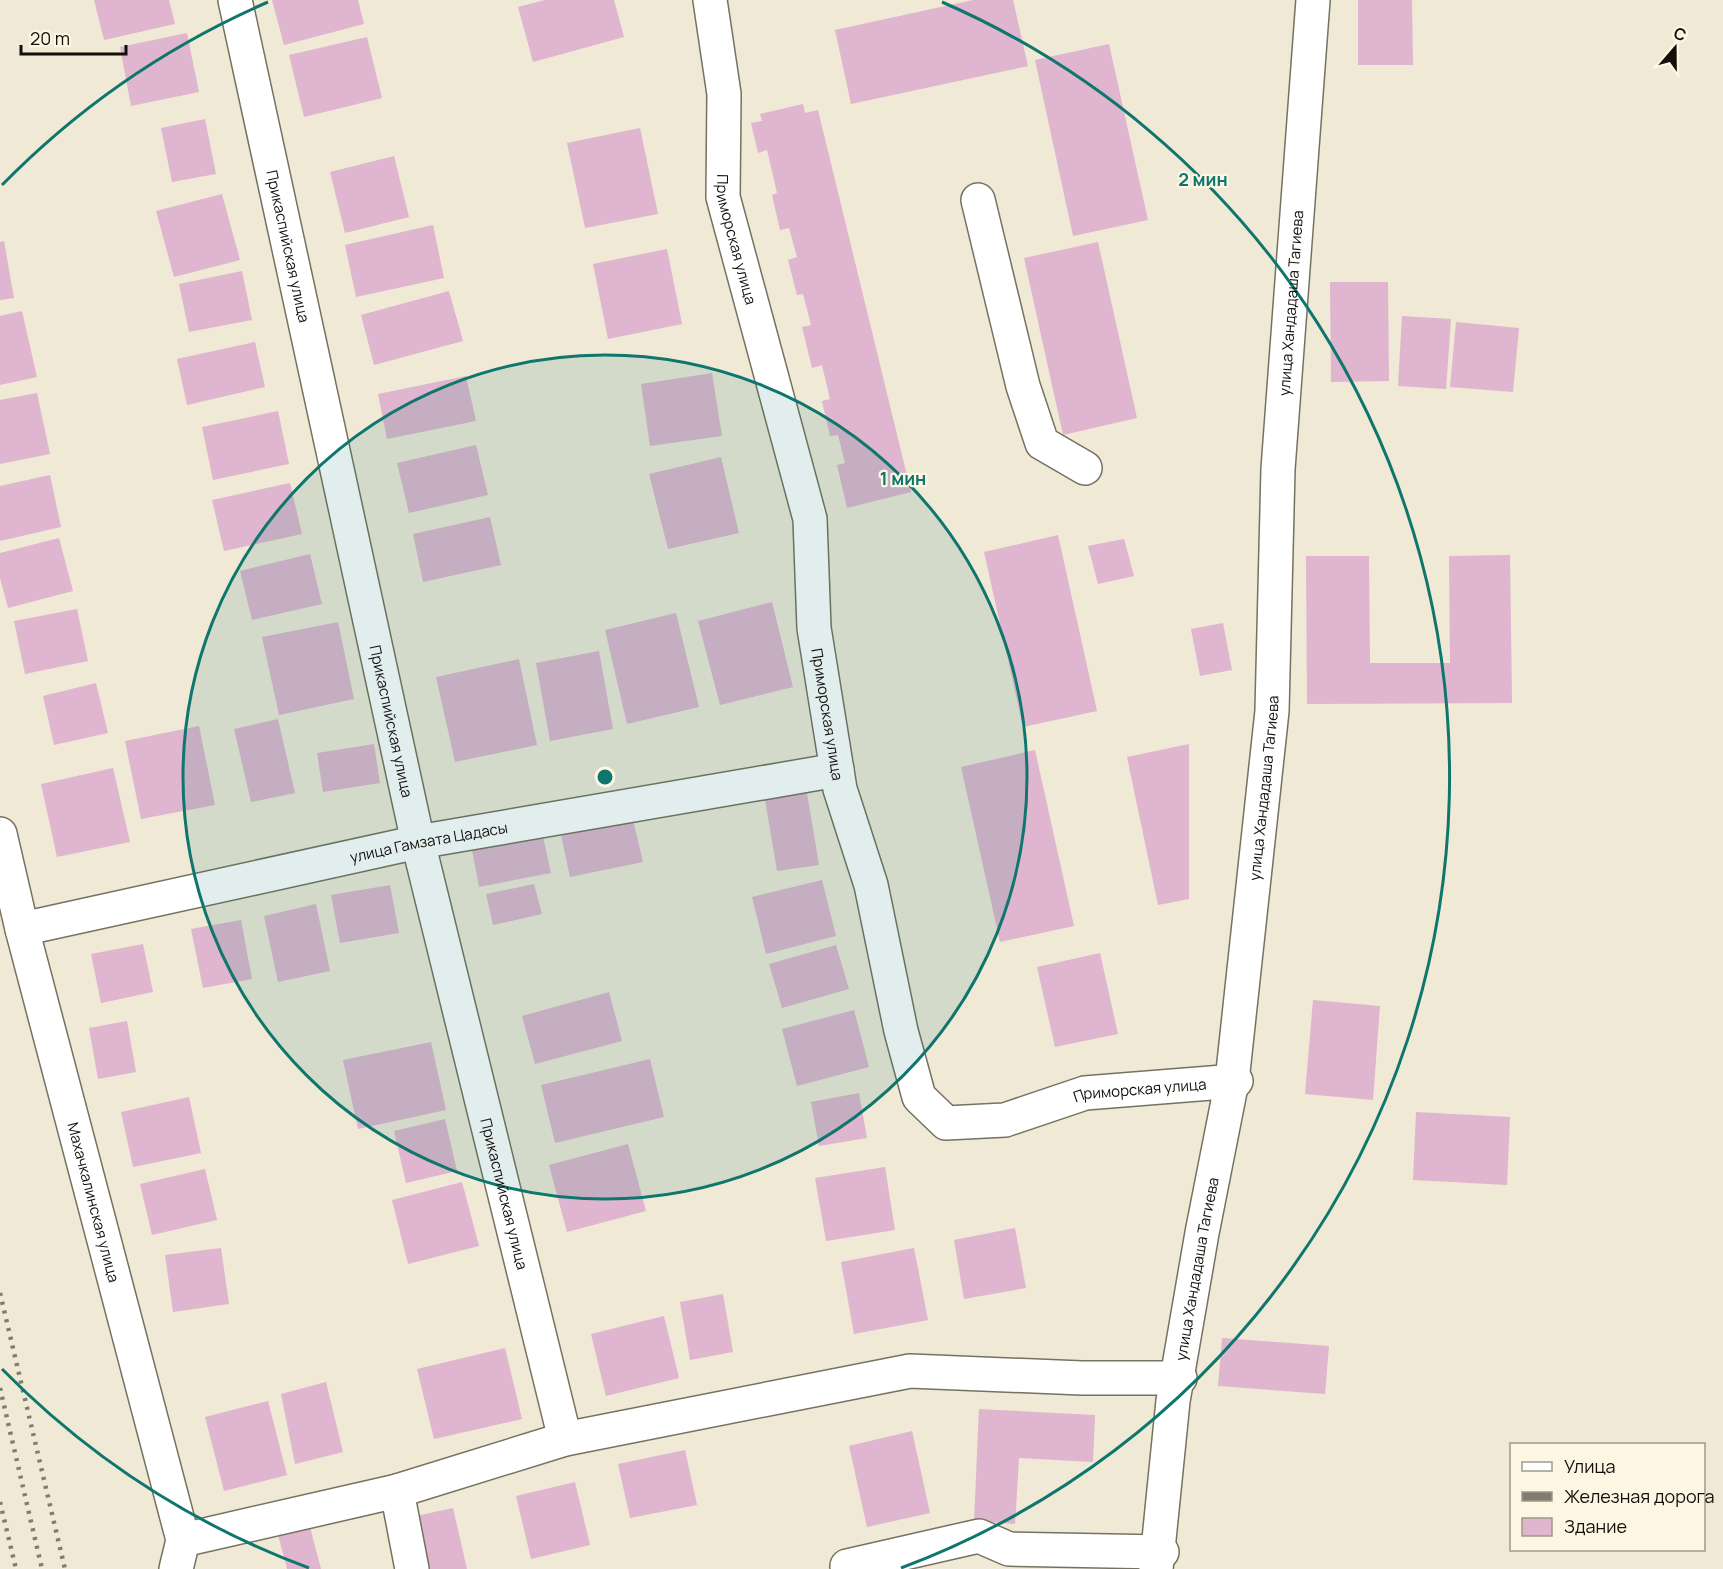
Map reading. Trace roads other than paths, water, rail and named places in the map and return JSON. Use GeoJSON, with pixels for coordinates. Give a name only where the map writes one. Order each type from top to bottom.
{"type":"FeatureCollection","features":[{"type":"Feature","properties":{"kind":"street","name":"Прикаспийская улица"},"geometry":{"type":"LineString","coordinates":[[235,0],[418,842],[565,1439]]}},
{"type":"Feature","properties":{"kind":"street","name":"Приморская улица"},"geometry":{"type":"LineString","coordinates":[[710,0],[724,94],[723,197],[810,519],[814,628],[840,789],[872,885],[901,1031],[919,1097],[946,1123],[1005,1120],[1085,1093],[1234,1081]]}},
{"type":"Feature","properties":{"kind":"street","name":"улица Хандадаша Тагиева"},"geometry":{"type":"LineString","coordinates":[[1159,1560],[1178,1378],[1234,1081],[1275,716],[1283,469],[1315,0]]}},
{"type":"Feature","properties":{"kind":"street"},"geometry":{"type":"LineString","coordinates":[[978,200],[1023,386],[1042,443],[1085,468]]}},
{"type":"Feature","properties":{"kind":"street","name":"улица Гамзата Цадасы"},"geometry":{"type":"LineString","coordinates":[[22,929],[418,842],[837,770]]}},
{"type":"Feature","properties":{"kind":"street","name":"Махачкалинская улица"},"geometry":{"type":"LineString","coordinates":[[0,834],[179,1554]]}},
{"type":"Feature","properties":{"kind":"street"},"geometry":{"type":"LineString","coordinates":[[179,1554],[397,1491],[565,1439],[910,1371],[1082,1378],[1178,1378]]}},
{"type":"Feature","properties":{"kind":"street"},"geometry":{"type":"LineString","coordinates":[[397,1491],[412,1569]]}},
{"type":"Feature","properties":{"kind":"street"},"geometry":{"type":"LineString","coordinates":[[848,1569],[847,1566],[978,1536],[1009,1550],[1159,1560]]}},
{"type":"Feature","properties":{"kind":"railway"},"geometry":{"type":"LineString","coordinates":[[0,1293],[65,1569]]}},
{"type":"Feature","properties":{"kind":"railway"},"geometry":{"type":"LineString","coordinates":[[0,1388],[42,1569]]}},
{"type":"Feature","properties":{"kind":"railway"},"geometry":{"type":"LineString","coordinates":[[0,1502],[16,1569]]}}]}
